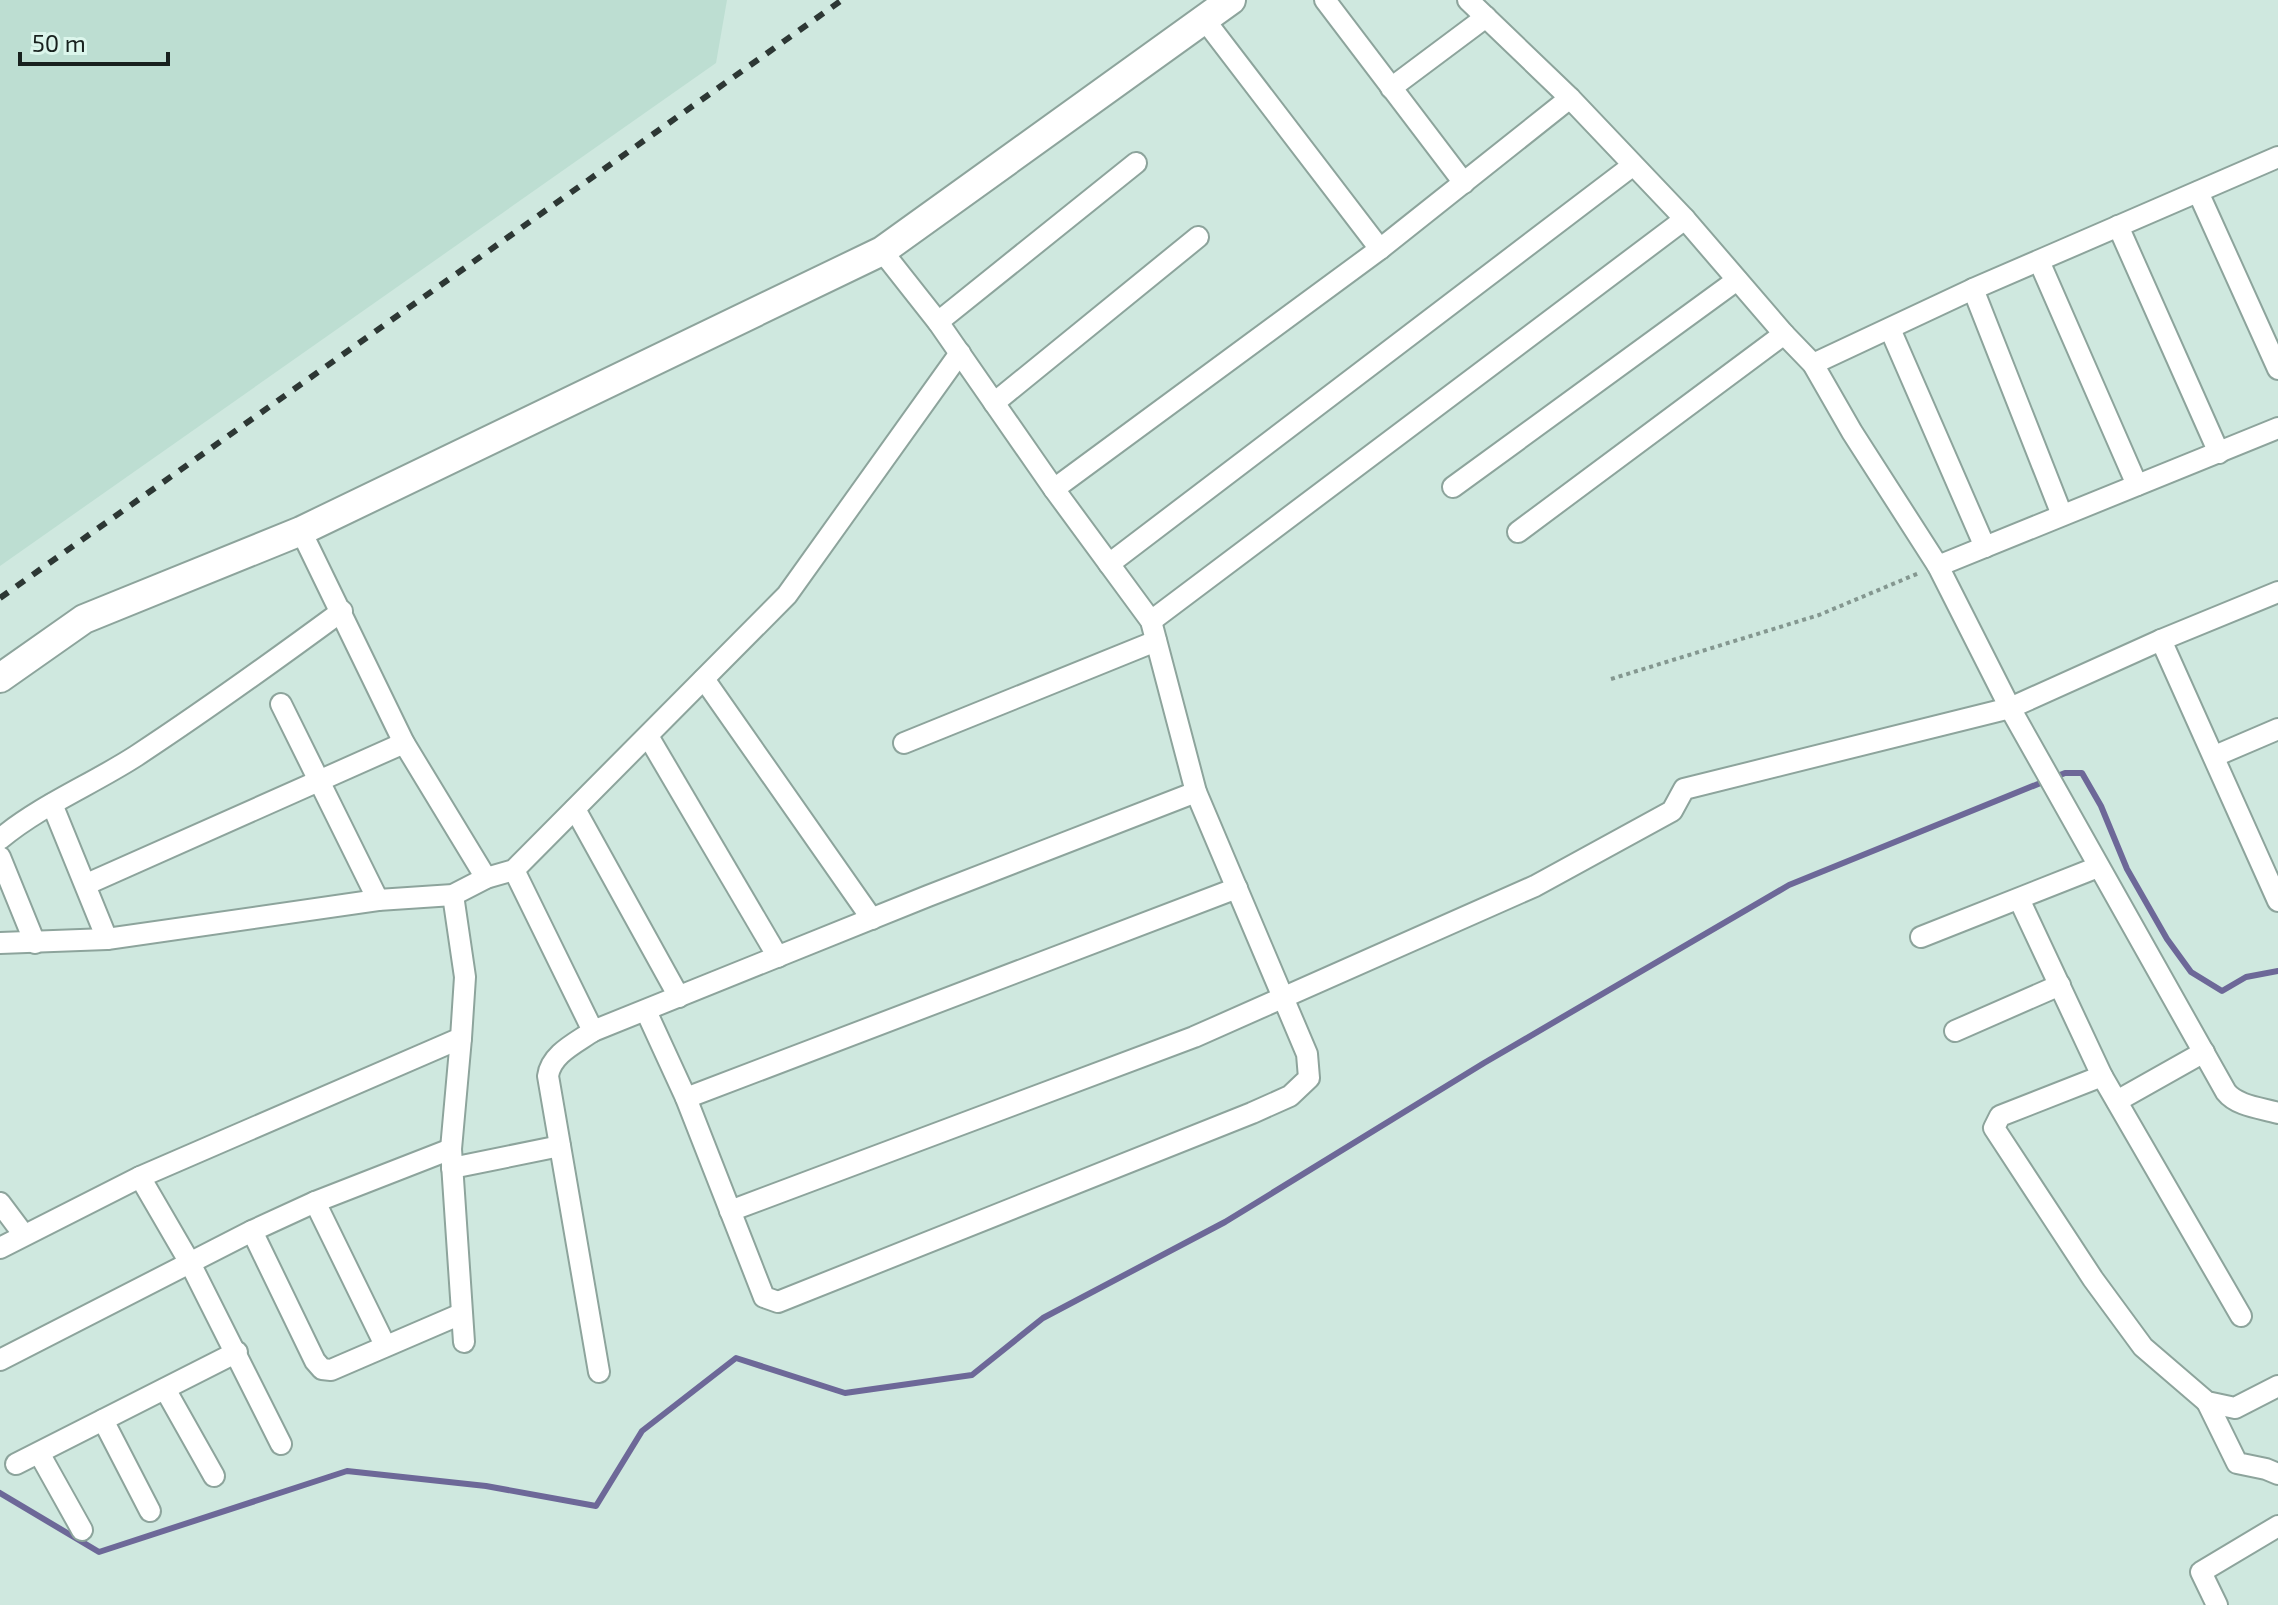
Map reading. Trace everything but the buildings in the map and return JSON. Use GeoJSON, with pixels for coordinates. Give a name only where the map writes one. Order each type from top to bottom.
{"type":"FeatureCollection","features":[{"type":"Feature","properties":{"kind":"street"},"geometry":{"type":"LineString","coordinates":[[0,678],[84,619],[301,531],[882,251],[1231,0]]}},
{"type":"Feature","properties":{"kind":"street"},"geometry":{"type":"LineString","coordinates":[[1325,0],[1464,183]]}},
{"type":"Feature","properties":{"kind":"street"},"geometry":{"type":"LineString","coordinates":[[1468,0],[1570,98],[1685,219],[1813,364],[1852,432],[1938,566],[2033,750],[2231,1098],[2278,1113]]}},
{"type":"Feature","properties":{"kind":"street"},"geometry":{"type":"LineString","coordinates":[[1391,88],[1486,17]]}},
{"type":"Feature","properties":{"kind":"street"},"geometry":{"type":"LineString","coordinates":[[1204,19],[1380,249]]}},
{"type":"Feature","properties":{"kind":"street"},"geometry":{"type":"LineString","coordinates":[[1054,489],[1380,249],[1570,98]]}},
{"type":"Feature","properties":{"kind":"street"},"geometry":{"type":"LineString","coordinates":[[1813,364],[1973,289],[2278,157]]}},
{"type":"Feature","properties":{"kind":"street"},"geometry":{"type":"LineString","coordinates":[[938,322],[1136,163]]}},
{"type":"Feature","properties":{"kind":"street"},"geometry":{"type":"LineString","coordinates":[[1109,564],[1632,166]]}},
{"type":"Feature","properties":{"kind":"street"},"geometry":{"type":"LineString","coordinates":[[2198,192],[2278,369]]}},
{"type":"Feature","properties":{"kind":"street"},"geometry":{"type":"LineString","coordinates":[[904,743],[1153,631],[1685,219]]}},
{"type":"Feature","properties":{"kind":"street"},"geometry":{"type":"LineString","coordinates":[[2118,226],[2219,453]]}},
{"type":"Feature","properties":{"kind":"street"},"geometry":{"type":"LineString","coordinates":[[994,403],[1198,237]]}},
{"type":"Feature","properties":{"kind":"street"},"geometry":{"type":"LineString","coordinates":[[646,1011],[686,1098],[764,1297],[778,1302],[1290,1096],[1309,1078],[1307,1054],[1196,792],[1153,631],[938,322],[882,251]]}},
{"type":"Feature","properties":{"kind":"street"},"geometry":{"type":"LineString","coordinates":[[2039,261],[2137,485]]}},
{"type":"Feature","properties":{"kind":"street"},"geometry":{"type":"LineString","coordinates":[[1453,487],[1737,280]]}},
{"type":"Feature","properties":{"kind":"street"},"geometry":{"type":"LineString","coordinates":[[1973,289],[2062,515]]}},
{"type":"Feature","properties":{"kind":"street"},"geometry":{"type":"LineString","coordinates":[[1890,329],[1985,547]]}},
{"type":"Feature","properties":{"kind":"street"},"geometry":{"type":"LineString","coordinates":[[1518,532],[1784,334]]}},
{"type":"Feature","properties":{"kind":"street"},"geometry":{"type":"LineString","coordinates":[[0,943],[107,939],[378,900],[453,895],[486,878],[514,870],[787,595],[960,353]]}},
{"type":"Feature","properties":{"kind":"street"},"geometry":{"type":"LineString","coordinates":[[1938,566],[2278,428]]}},
{"type":"Feature","properties":{"kind":"street"},"geometry":{"type":"LineString","coordinates":[[301,531],[404,743],[486,878]]}},
{"type":"Feature","properties":{"kind":"street"},"geometry":{"type":"LineString","coordinates":[[730,1211],[1194,1037],[1283,998],[1535,886],[1672,811],[1684,789],[2010,708],[2161,640],[2278,592]]}},
{"type":"Feature","properties":{"kind":"street"},"geometry":{"type":"LineString","coordinates":[[0,839],[24,819],[133,758],[342,611]]}},
{"type":"Feature","properties":{"kind":"street"},"geometry":{"type":"LineString","coordinates":[[2161,640],[2278,901]]}},
{"type":"Feature","properties":{"kind":"street"},"geometry":{"type":"LineString","coordinates":[[704,679],[872,919]]}},
{"type":"Feature","properties":{"kind":"street"},"geometry":{"type":"LineString","coordinates":[[281,704],[378,900]]}},
{"type":"Feature","properties":{"kind":"street"},"geometry":{"type":"LineString","coordinates":[[2215,756],[2278,729]]}},
{"type":"Feature","properties":{"kind":"street"},"geometry":{"type":"LineString","coordinates":[[648,736],[778,957]]}},
{"type":"Feature","properties":{"kind":"street"},"geometry":{"type":"LineString","coordinates":[[87,884],[404,743]]}},
{"type":"Feature","properties":{"kind":"street"},"geometry":{"type":"LineString","coordinates":[[599,1372],[548,1076],[550,1064],[593,1031],[1196,792]]}},
{"type":"Feature","properties":{"kind":"street"},"geometry":{"type":"LineString","coordinates":[[52,804],[107,939]]}},
{"type":"Feature","properties":{"kind":"street"},"geometry":{"type":"LineString","coordinates":[[575,809],[679,997]]}},
{"type":"Feature","properties":{"kind":"street"},"geometry":{"type":"LineString","coordinates":[[2258,852],[2278,844]]}},
{"type":"Feature","properties":{"kind":"street"},"geometry":{"type":"LineString","coordinates":[[0,857],[35,943]]}},
{"type":"Feature","properties":{"kind":"street"},"geometry":{"type":"LineString","coordinates":[[1921,937],[2098,867]]}},
{"type":"Feature","properties":{"kind":"street"},"geometry":{"type":"LineString","coordinates":[[514,870],[593,1031]]}},
{"type":"Feature","properties":{"kind":"street"},"geometry":{"type":"LineString","coordinates":[[686,1098],[1237,888]]}},
{"type":"Feature","properties":{"kind":"street"},"geometry":{"type":"LineString","coordinates":[[453,895],[465,977],[451,1159],[464,1342]]}},
{"type":"Feature","properties":{"kind":"street"},"geometry":{"type":"LineString","coordinates":[[2019,899],[2102,1076],[2241,1316]]}},
{"type":"Feature","properties":{"kind":"street"},"geometry":{"type":"LineString","coordinates":[[1955,1031],[2060,985]]}},
{"type":"Feature","properties":{"kind":"street"},"geometry":{"type":"LineString","coordinates":[[0,1248],[140,1177],[461,1038]]}},
{"type":"Feature","properties":{"kind":"street"},"geometry":{"type":"LineString","coordinates":[[2117,1101],[2204,1052]]}},
{"type":"Feature","properties":{"kind":"street"},"geometry":{"type":"LineString","coordinates":[[2102,1076],[2000,1116],[1994,1128],[2093,1279],[2143,1347],[2207,1402],[2237,1463],[2278,1474]]}},
{"type":"Feature","properties":{"kind":"street"},"geometry":{"type":"LineString","coordinates":[[0,1360],[315,1202],[451,1159],[560,1146]]}},
{"type":"Feature","properties":{"kind":"street"},"geometry":{"type":"LineString","coordinates":[[140,1177],[190,1263],[281,1444]]}},
{"type":"Feature","properties":{"kind":"street"},"geometry":{"type":"LineString","coordinates":[[315,1202],[385,1345]]}},
{"type":"Feature","properties":{"kind":"street"},"geometry":{"type":"LineString","coordinates":[[0,1203],[24,1235]]}},
{"type":"Feature","properties":{"kind":"street"},"geometry":{"type":"LineString","coordinates":[[252,1231],[315,1361],[322,1369],[331,1370],[461,1314]]}},
{"type":"Feature","properties":{"kind":"street"},"geometry":{"type":"LineString","coordinates":[[16,1464],[237,1352]]}},
{"type":"Feature","properties":{"kind":"street"},"geometry":{"type":"LineString","coordinates":[[2207,1402],[2235,1408],[2278,1386]]}},
{"type":"Feature","properties":{"kind":"street"},"geometry":{"type":"LineString","coordinates":[[165,1389],[214,1476]]}},
{"type":"Feature","properties":{"kind":"street"},"geometry":{"type":"LineString","coordinates":[[103,1420],[150,1511]]}},
{"type":"Feature","properties":{"kind":"street"},"geometry":{"type":"LineString","coordinates":[[39,1453],[82,1530]]}},
{"type":"Feature","properties":{"kind":"street"},"geometry":{"type":"LineString","coordinates":[[2217,1605],[2201,1572],[2278,1526]]}},
{"type":"Feature","properties":{"kind":"path"},"geometry":{"type":"LineString","coordinates":[[1611,679],[1819,615],[1938,566]]}},
{"type":"Feature","properties":{"kind":"shaded area"},"geometry":{"type":"Polygon","coordinates":[[[0,0],[727,0],[716,63],[0,566],[0,0]]]}},
{"type":"Feature","properties":{"kind":"waterway"},"geometry":{"type":"LineString","coordinates":[[0,1493],[99,1552],[347,1471],[486,1486],[596,1506],[642,1431],[736,1358],[845,1393],[972,1375],[1043,1318],[1225,1222],[1484,1063],[1789,885],[2065,773],[2082,773],[2101,806],[2127,869],[2167,939],[2191,972],[2222,991],[2246,977],[2278,971]]}},
{"type":"Feature","properties":{"kind":"railway"},"geometry":{"type":"LineString","coordinates":[[0,598],[842,0]]}}]}
